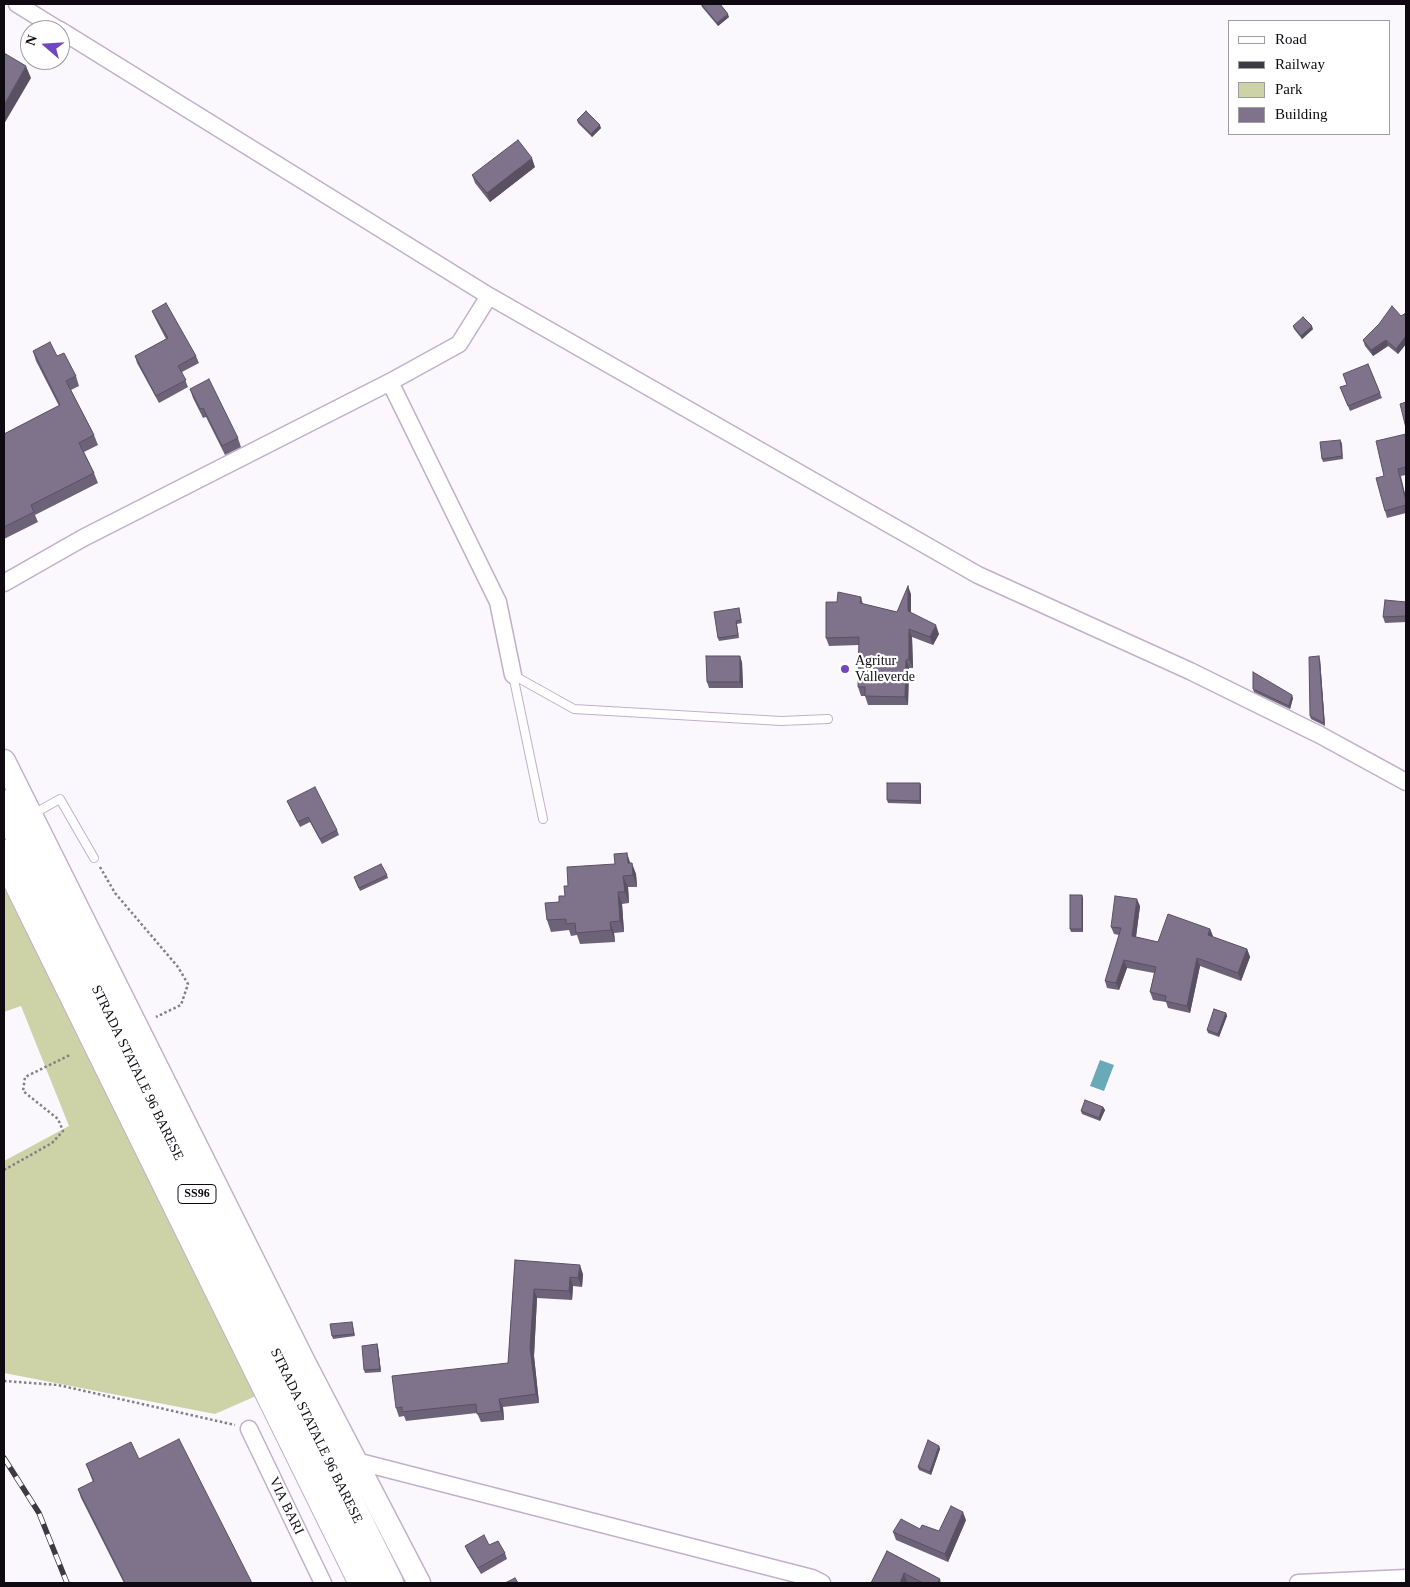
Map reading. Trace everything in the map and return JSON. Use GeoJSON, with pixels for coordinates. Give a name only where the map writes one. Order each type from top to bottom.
{"type":"FeatureCollection","features":[{"type":"Feature","properties":{"kind":"highway","name":"STRADA STATALE 96 BARESE"},"geometry":{"type":"LineString","coordinates":[[4,804],[389,1583]]}},
{"type":"Feature","properties":{"kind":"highway","name":"STRADA STATALE 96 BARESE"},"geometry":{"type":"LineString","coordinates":[[4,854],[363,1583]]}},
{"type":"Feature","properties":{"kind":"street"},"geometry":{"type":"LineString","coordinates":[[17,4],[43,20]]}},
{"type":"Feature","properties":{"kind":"street"},"geometry":{"type":"LineString","coordinates":[[70,36],[489,296],[978,575],[1190,672],[1320,736],[1406,782]]}},
{"type":"Feature","properties":{"kind":"street"},"geometry":{"type":"LineString","coordinates":[[4,583],[83,538],[390,382],[459,344],[489,296]]}},
{"type":"Feature","properties":{"kind":"street"},"geometry":{"type":"LineString","coordinates":[[390,382],[498,602],[513,675]]}},
{"type":"Feature","properties":{"kind":"street"},"geometry":{"type":"LineString","coordinates":[[4,761],[300,1355],[419,1583]]}},
{"type":"Feature","properties":{"kind":"street","name":"VIA BARI"},"geometry":{"type":"LineString","coordinates":[[248,1429],[323,1583]]}},
{"type":"Feature","properties":{"kind":"street"},"geometry":{"type":"LineString","coordinates":[[356,1461],[812,1578],[822,1583]]}},
{"type":"Feature","properties":{"kind":"street"},"geometry":{"type":"LineString","coordinates":[[1298,1583],[1406,1578]]}},
{"type":"Feature","properties":{"kind":"lane"},"geometry":{"type":"LineString","coordinates":[[513,675],[574,709],[780,721],[828,719]]}},
{"type":"Feature","properties":{"kind":"lane"},"geometry":{"type":"LineString","coordinates":[[513,675],[543,819]]}},
{"type":"Feature","properties":{"kind":"lane"},"geometry":{"type":"LineString","coordinates":[[31,815],[60,799],[94,858]]}},
{"type":"Feature","properties":{"kind":"path"},"geometry":{"type":"LineString","coordinates":[[94,858],[115,893],[178,967],[188,984],[181,1005],[156,1017]]}},
{"type":"Feature","properties":{"kind":"path"},"geometry":{"type":"LineString","coordinates":[[4,1170],[52,1143],[63,1131],[58,1119],[24,1091],[25,1077],[70,1055]]}},
{"type":"Feature","properties":{"kind":"path"},"geometry":{"type":"LineString","coordinates":[[4,1381],[58,1385],[248,1429]]}},
{"type":"Feature","properties":{"kind":"green space"},"geometry":{"type":"Polygon","coordinates":[[[4,879],[256,1396],[215,1414],[4,1373],[4,1161],[69,1126],[21,1006],[4,1012],[4,879]]]}},
{"type":"Feature","properties":{"kind":"water"},"geometry":{"type":"Polygon","coordinates":[[[1100,1060],[1114,1065],[1104,1091],[1090,1086],[1100,1060]]]}},
{"type":"Feature","properties":{"kind":"building"},"geometry":{"type":"Polygon","coordinates":[[[701,4],[720,4],[728,14],[717,23],[701,4]]]}},
{"type":"Feature","properties":{"kind":"building"},"geometry":{"type":"Polygon","coordinates":[[[4,53],[20,62],[20,70],[24,70],[4,105],[4,53]]]}},
{"type":"Feature","properties":{"kind":"building"},"geometry":{"type":"Polygon","coordinates":[[[586,111],[600,125],[591,134],[577,120],[586,111]]]}},
{"type":"Feature","properties":{"kind":"building"},"geometry":{"type":"Polygon","coordinates":[[[518,140],[532,158],[487,193],[472,175],[518,140]]]}},
{"type":"Feature","properties":{"kind":"building"},"geometry":{"type":"Polygon","coordinates":[[[166,303],[196,356],[178,366],[186,380],[156,396],[135,356],[168,338],[152,311],[166,303]]]}},
{"type":"Feature","properties":{"kind":"building"},"geometry":{"type":"Polygon","coordinates":[[[1392,306],[1401,316],[1406,313],[1406,336],[1396,349],[1386,340],[1371,350],[1363,340],[1379,324],[1392,306]]]}},
{"type":"Feature","properties":{"kind":"building"},"geometry":{"type":"Polygon","coordinates":[[[1303,317],[1312,326],[1301,336],[1293,326],[1303,317]]]}},
{"type":"Feature","properties":{"kind":"building"},"geometry":{"type":"Polygon","coordinates":[[[50,342],[57,356],[64,353],[76,376],[66,381],[94,435],[79,443],[94,473],[31,505],[34,512],[4,527],[4,434],[60,405],[33,351],[50,342]]]}},
{"type":"Feature","properties":{"kind":"building"},"geometry":{"type":"Polygon","coordinates":[[[1368,364],[1380,393],[1348,406],[1340,387],[1347,385],[1343,374],[1368,364]]]}},
{"type":"Feature","properties":{"kind":"building"},"geometry":{"type":"Polygon","coordinates":[[[209,379],[238,438],[222,446],[203,408],[200,409],[190,389],[209,379]]]}},
{"type":"Feature","properties":{"kind":"building"},"geometry":{"type":"Polygon","coordinates":[[[1406,402],[1406,428],[1400,404],[1406,402]]]}},
{"type":"Feature","properties":{"kind":"building"},"geometry":{"type":"Polygon","coordinates":[[[1406,434],[1406,467],[1398,469],[1406,505],[1385,511],[1376,478],[1384,476],[1376,441],[1406,434]]]}},
{"type":"Feature","properties":{"kind":"building"},"geometry":{"type":"Polygon","coordinates":[[[1340,440],[1342,456],[1322,459],[1320,442],[1340,440]]]}},
{"type":"Feature","properties":{"kind":"building"},"geometry":{"type":"Polygon","coordinates":[[[908,586],[908,611],[936,625],[930,637],[909,629],[909,659],[906,660],[905,697],[865,696],[865,687],[858,687],[859,637],[826,638],[826,602],[837,602],[838,592],[861,597],[860,603],[897,612],[908,586]]]}},
{"type":"Feature","properties":{"kind":"building"},"geometry":{"type":"Polygon","coordinates":[[[1385,600],[1406,602],[1406,616],[1383,617],[1385,600]]]}},
{"type":"Feature","properties":{"kind":"building"},"geometry":{"type":"Polygon","coordinates":[[[739,608],[741,620],[736,621],[738,635],[718,638],[714,612],[739,608]]]}},
{"type":"Feature","properties":{"kind":"building"},"geometry":{"type":"Polygon","coordinates":[[[706,656],[740,656],[740,682],[707,682],[706,656]]]}},
{"type":"Feature","properties":{"kind":"building"},"geometry":{"type":"Polygon","coordinates":[[[1319,656],[1324,723],[1310,716],[1309,657],[1319,656]]]}},
{"type":"Feature","properties":{"kind":"building"},"geometry":{"type":"Polygon","coordinates":[[[1253,672],[1292,695],[1289,706],[1253,689],[1253,672]]]}},
{"type":"Feature","properties":{"kind":"building"},"geometry":{"type":"Polygon","coordinates":[[[887,783],[920,783],[920,801],[887,800],[887,783]]]}},
{"type":"Feature","properties":{"kind":"building"},"geometry":{"type":"Polygon","coordinates":[[[315,787],[337,830],[320,839],[308,817],[298,822],[287,801],[315,787]]]}},
{"type":"Feature","properties":{"kind":"building"},"geometry":{"type":"Polygon","coordinates":[[[627,853],[628,863],[632,863],[633,875],[623,876],[625,892],[618,892],[620,921],[610,922],[611,930],[576,933],[575,923],[566,924],[566,919],[547,920],[545,903],[559,902],[559,896],[565,896],[564,886],[568,886],[567,867],[615,864],[614,854],[627,853]]]}},
{"type":"Feature","properties":{"kind":"building"},"geometry":{"type":"Polygon","coordinates":[[[381,864],[387,875],[359,888],[354,877],[381,864]]]}},
{"type":"Feature","properties":{"kind":"building"},"geometry":{"type":"Polygon","coordinates":[[[1070,895],[1082,895],[1082,929],[1070,929],[1070,895]]]}},
{"type":"Feature","properties":{"kind":"building"},"geometry":{"type":"Polygon","coordinates":[[[1115,896],[1137,899],[1132,936],[1158,942],[1168,914],[1210,929],[1208,935],[1247,949],[1238,973],[1197,958],[1187,1006],[1165,1001],[1166,996],[1150,992],[1156,967],[1124,960],[1116,983],[1105,981],[1121,928],[1111,927],[1115,896]]]}},
{"type":"Feature","properties":{"kind":"building"},"geometry":{"type":"Polygon","coordinates":[[[1214,1009],[1226,1013],[1218,1034],[1207,1030],[1214,1009]]]}},
{"type":"Feature","properties":{"kind":"building"},"geometry":{"type":"Polygon","coordinates":[[[1085,1100],[1103,1107],[1099,1118],[1081,1111],[1085,1100]]]}},
{"type":"Feature","properties":{"kind":"building"},"geometry":{"type":"Polygon","coordinates":[[[515,1260],[580,1265],[578,1278],[570,1277],[569,1291],[534,1289],[530,1348],[536,1394],[499,1399],[501,1411],[477,1414],[476,1404],[402,1412],[402,1407],[396,1408],[392,1376],[508,1363],[515,1260]]]}},
{"type":"Feature","properties":{"kind":"building"},"geometry":{"type":"Polygon","coordinates":[[[352,1322],[354,1334],[332,1336],[330,1324],[352,1322]]]}},
{"type":"Feature","properties":{"kind":"building"},"geometry":{"type":"Polygon","coordinates":[[[377,1344],[380,1369],[364,1370],[362,1346],[377,1344]]]}},
{"type":"Feature","properties":{"kind":"building"},"geometry":{"type":"Polygon","coordinates":[[[179,1439],[252,1583],[125,1583],[78,1489],[94,1481],[86,1464],[131,1442],[139,1459],[179,1439]]]}},
{"type":"Feature","properties":{"kind":"building"},"geometry":{"type":"Polygon","coordinates":[[[928,1440],[939,1446],[930,1472],[918,1467],[928,1440]]]}},
{"type":"Feature","properties":{"kind":"building"},"geometry":{"type":"Polygon","coordinates":[[[951,1506],[963,1512],[945,1554],[893,1532],[901,1519],[920,1529],[922,1525],[939,1531],[951,1506]]]}},
{"type":"Feature","properties":{"kind":"building"},"geometry":{"type":"Polygon","coordinates":[[[484,1535],[489,1545],[498,1541],[505,1553],[478,1568],[465,1546],[484,1535]]]}},
{"type":"Feature","properties":{"kind":"building"},"geometry":{"type":"Polygon","coordinates":[[[887,1551],[940,1579],[937,1583],[923,1583],[904,1573],[900,1583],[871,1583],[887,1551]]]}},
{"type":"Feature","properties":{"kind":"building"},"geometry":{"type":"Polygon","coordinates":[[[515,1578],[518,1583],[505,1583],[515,1578]]]}},
{"type":"Feature","properties":{"kind":"railway"},"geometry":{"type":"LineString","coordinates":[[4,1458],[39,1513],[67,1583]]}},
{"type":"Feature","properties":{"kind":"place","name":"Agritur Valleverde"},"geometry":{"type":"Point","coordinates":[845,669]}}]}
